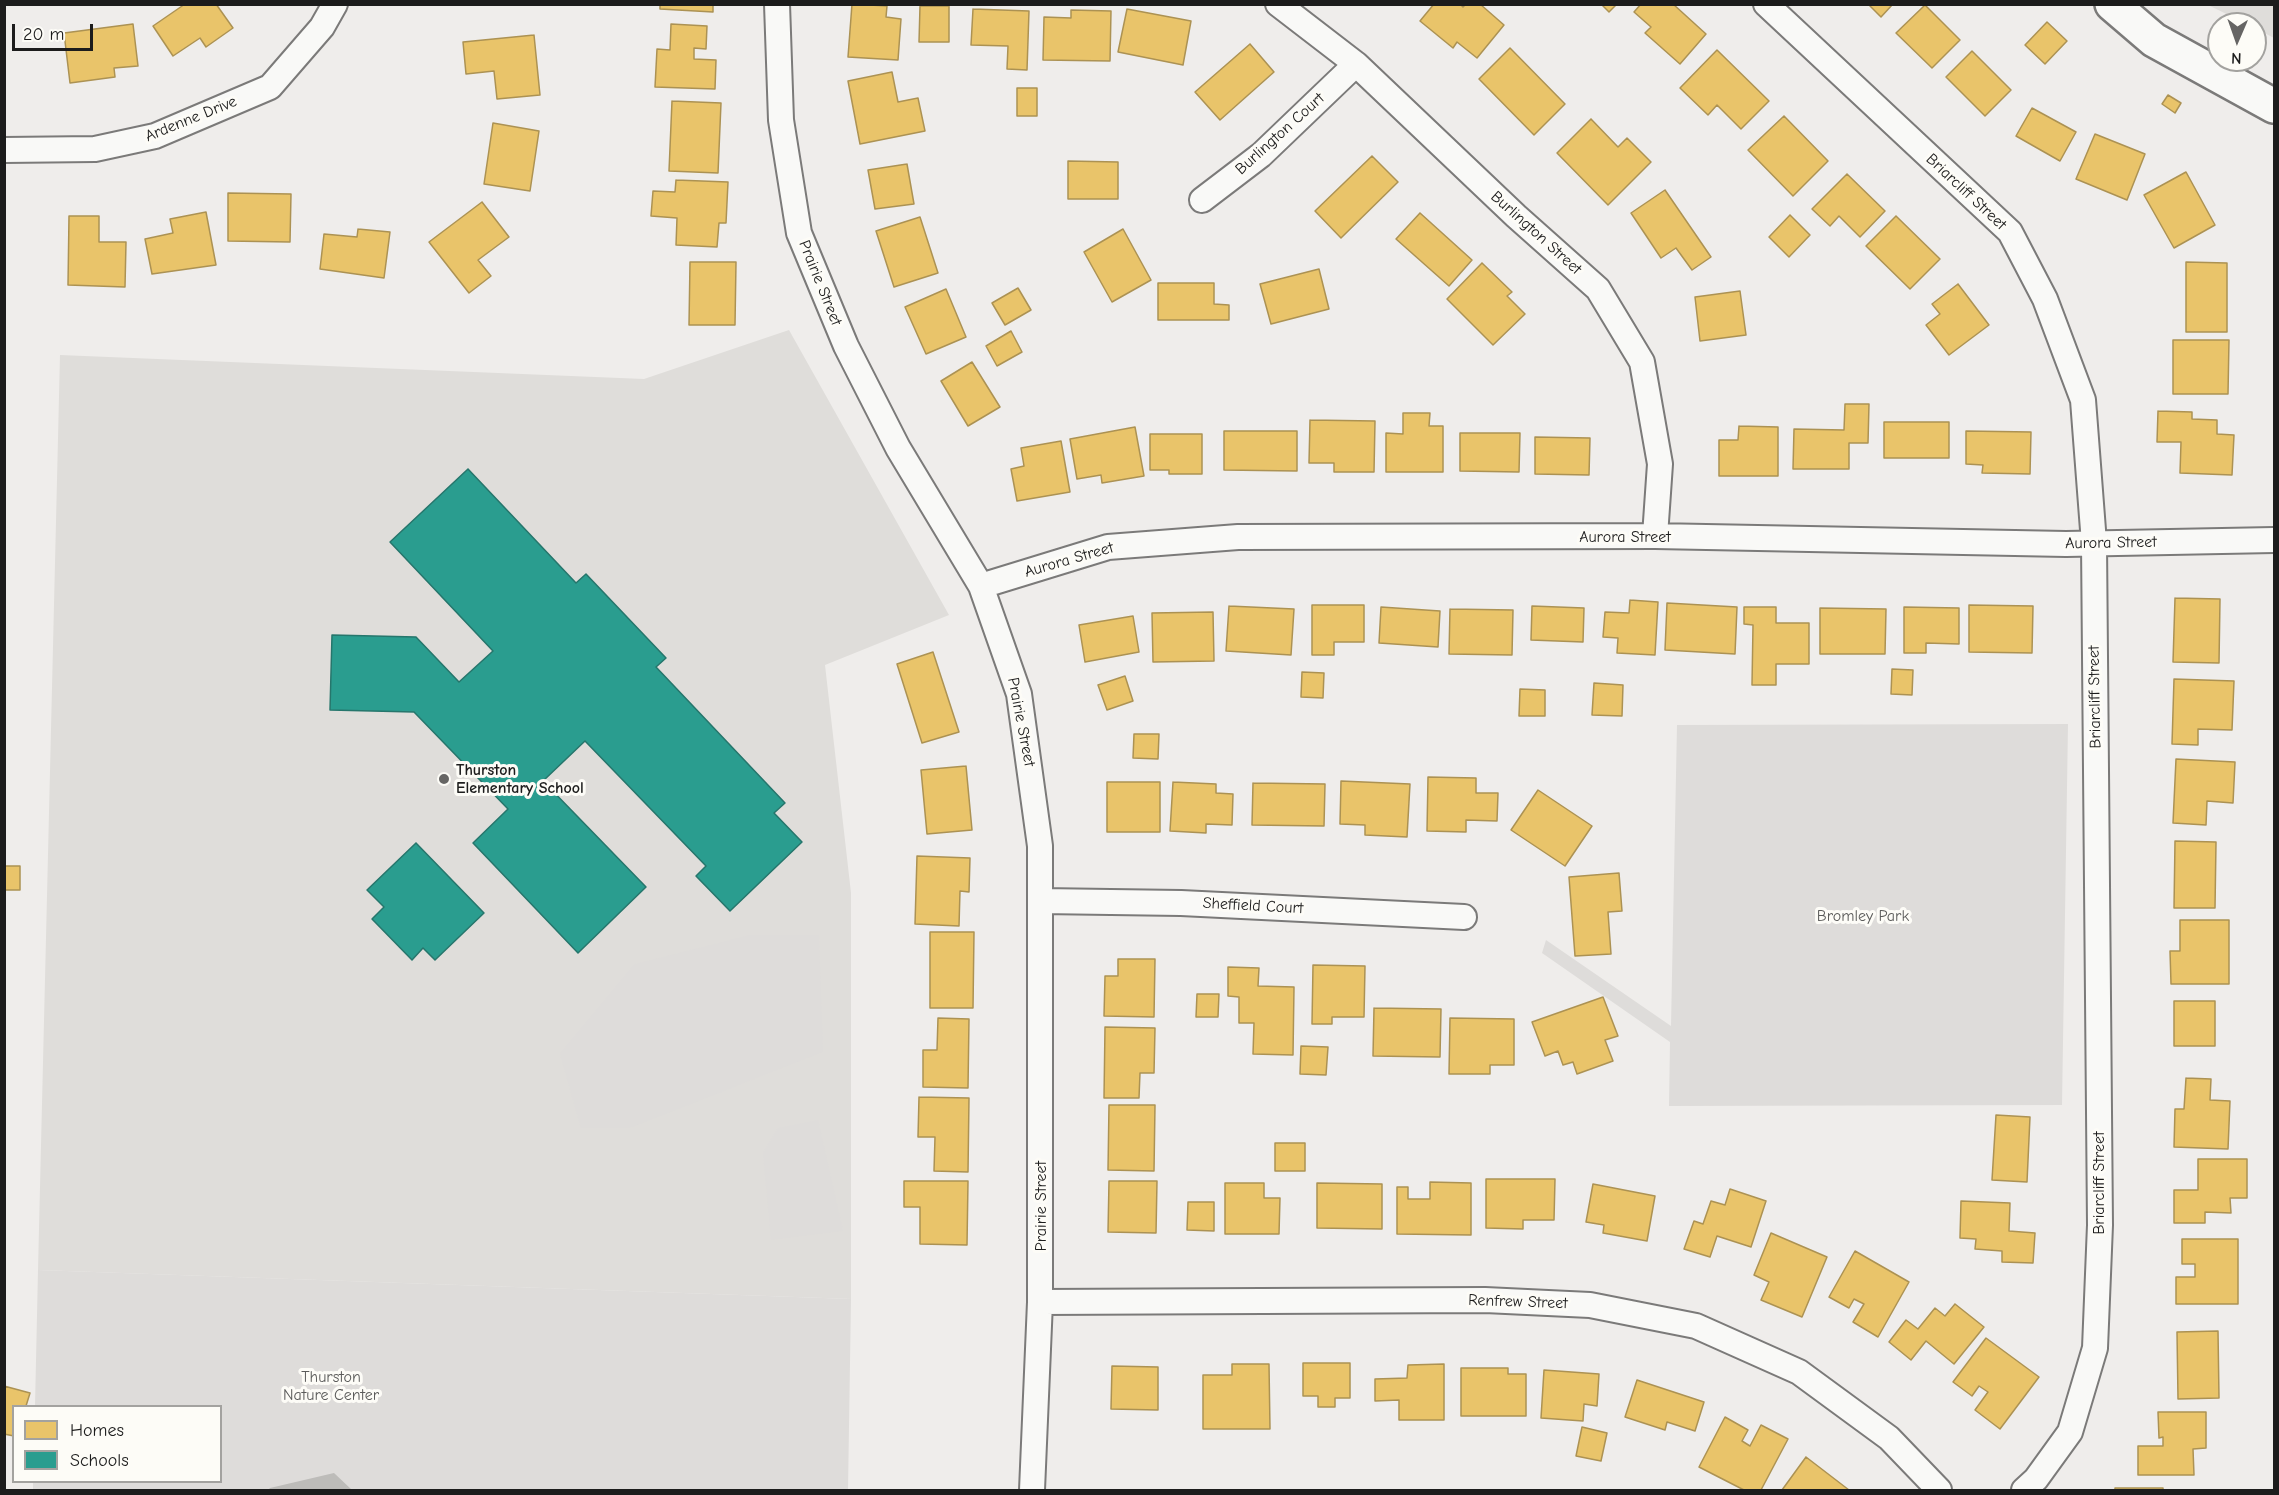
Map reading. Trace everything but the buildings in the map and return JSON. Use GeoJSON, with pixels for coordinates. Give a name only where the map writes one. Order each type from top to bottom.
{"type":"FeatureCollection","features":[{"type":"Feature","properties":{"kind":"main road"},"geometry":{"type":"LineString","coordinates":[[2112,4],[2154,40],[2274,106]]}},
{"type":"Feature","properties":{"kind":"street","name":"Ardenne Drive"},"geometry":{"type":"LineString","coordinates":[[4,150],[95,149],[155,136],[270,87],[322,27],[335,4]]}},
{"type":"Feature","properties":{"kind":"street","name":"Prairie Street"},"geometry":{"type":"LineString","coordinates":[[777,4],[781,120],[800,233],[846,346],[898,448],[981,586],[1019,693],[1040,846],[1041,901],[1040,1302],[1032,1491]]}},
{"type":"Feature","properties":{"kind":"street","name":"Burlington Street"},"geometry":{"type":"LineString","coordinates":[[1278,4],[1356,64],[1516,216],[1598,289],[1642,362],[1659,464],[1655,536]]}},
{"type":"Feature","properties":{"kind":"street","name":"Briarcliff Street"},"geometry":{"type":"LineString","coordinates":[[1766,4],[2010,232],[2045,299],[2083,400],[2094,543],[2100,1213],[2095,1348],[2070,1432],[2036,1479],[2024,1491]]}},
{"type":"Feature","properties":{"kind":"street","name":"Burlington Court"},"geometry":{"type":"LineString","coordinates":[[1202,200],[1261,155],[1356,64]]}},
{"type":"Feature","properties":{"kind":"street","name":"Aurora Street"},"geometry":{"type":"LineString","coordinates":[[981,586],[1108,547],[1238,537],[1655,536],[2094,543],[2274,540]]}},
{"type":"Feature","properties":{"kind":"street","name":"Sheffield Court"},"geometry":{"type":"LineString","coordinates":[[1041,901],[1181,903],[1464,917]]}},
{"type":"Feature","properties":{"kind":"street","name":"Renfrew Street"},"geometry":{"type":"LineString","coordinates":[[1040,1302],[1485,1300],[1590,1305],[1696,1326],[1799,1372],[1889,1438],[1939,1491]]}},
{"type":"Feature","properties":{"kind":"shaded area"},"geometry":{"type":"Polygon","coordinates":[[[2208,5],[2274,5],[2274,38],[2267,34],[2267,12],[2222,12],[2208,5]]]}},
{"type":"Feature","properties":{"kind":"shaded area","name":"Thurston Elementary School"},"geometry":{"type":"Polygon","coordinates":[[[789,330],[949,615],[825,665],[851,893],[851,1299],[38,1270],[60,355],[644,379],[789,330]]]}},
{"type":"Feature","properties":{"kind":"shaded area"},"geometry":{"type":"Polygon","coordinates":[[[334,1473],[352,1490],[268,1490],[270,1488],[334,1473]]]}},
{"type":"Feature","properties":{"kind":"green space","name":"Bromley Park"},"geometry":{"type":"Polygon","coordinates":[[[2068,724],[2062,1105],[1669,1106],[1670,1042],[1542,953],[1546,940],[1671,1026],[1677,725],[2068,724]]]}},
{"type":"Feature","properties":{"kind":"green space"},"geometry":{"type":"Polygon","coordinates":[[[750,935],[819,935],[823,1052],[630,1128],[581,1128],[560,1054],[635,964],[750,935]]]}},
{"type":"Feature","properties":{"kind":"green space"},"geometry":{"type":"Polygon","coordinates":[[[818,1120],[843,1231],[771,1240],[763,1153],[778,1128],[818,1120]]]}},
{"type":"Feature","properties":{"kind":"green space","name":"Thurston Nature Center"},"geometry":{"type":"Polygon","coordinates":[[[38,1270],[851,1299],[848,1490],[33,1490],[33,1483],[222,1483],[222,1405],[35,1405],[38,1270]]]}},
{"type":"Feature","properties":{"kind":"place","name":"Thurston Elementary School"},"geometry":{"type":"Point","coordinates":[444,779]}}]}
